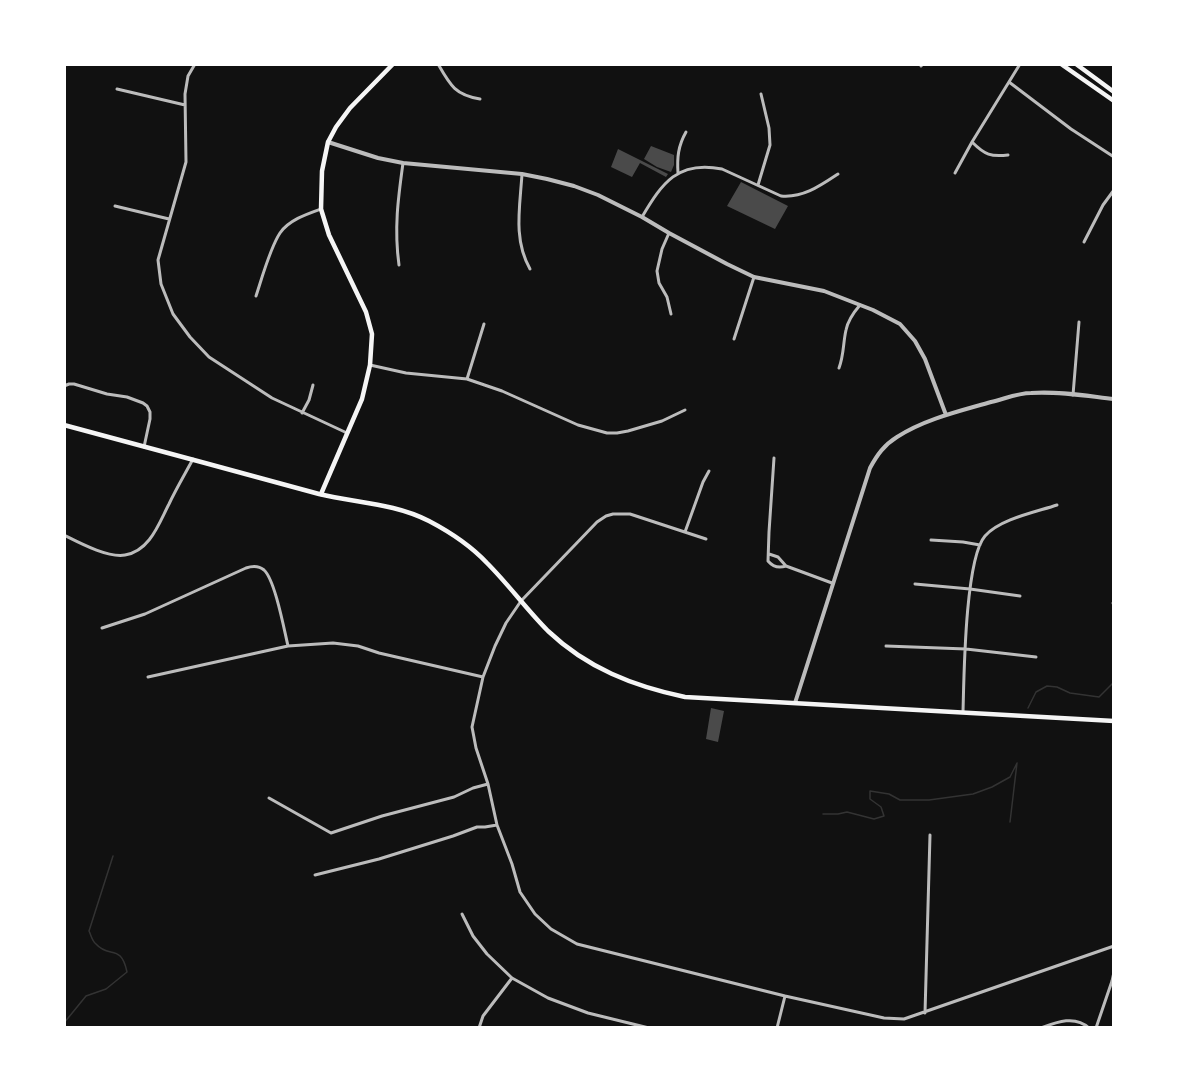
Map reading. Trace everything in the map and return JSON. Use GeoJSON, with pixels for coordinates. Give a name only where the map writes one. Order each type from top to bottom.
{"type":"FeatureCollection","features":[{"type":"Feature","properties":{"kind":"main road"},"geometry":{"type":"LineString","coordinates":[[321,495],[362,399],[370,365],[372,334],[366,312],[329,235],[321,209],[322,171],[328,142],[336,127],[393,64]]}},
{"type":"Feature","properties":{"kind":"main road"},"geometry":{"type":"LineString","coordinates":[[1061,64],[1113,101]]}},
{"type":"Feature","properties":{"kind":"main road"},"geometry":{"type":"LineString","coordinates":[[1076,64],[1113,92]]}},
{"type":"Feature","properties":{"kind":"main road"},"geometry":{"type":"LineString","coordinates":[[64,425],[321,495],[386,505],[428,520],[459,539],[487,562],[549,631],[573,651],[605,671],[656,691],[685,697],[1113,721]]}},
{"type":"Feature","properties":{"kind":"street"},"geometry":{"type":"LineString","coordinates":[[195,64],[188,76],[185,105],[186,162],[158,260],[160,284],[173,314],[209,357],[272,398],[347,433]]}},
{"type":"Feature","properties":{"kind":"street"},"geometry":{"type":"LineString","coordinates":[[438,64],[450,83],[461,94],[480,99]]}},
{"type":"Feature","properties":{"kind":"street"},"geometry":{"type":"LineString","coordinates":[[955,173],[1019,65],[1014,64]]}},
{"type":"Feature","properties":{"kind":"street"},"geometry":{"type":"LineString","coordinates":[[1009,82],[1071,129],[1113,157]]}},
{"type":"Feature","properties":{"kind":"street"},"geometry":{"type":"LineString","coordinates":[[117,89],[185,105]]}},
{"type":"Feature","properties":{"kind":"street"},"geometry":{"type":"LineString","coordinates":[[758,185],[770,145],[769,128],[761,93]]}},
{"type":"Feature","properties":{"kind":"street"},"geometry":{"type":"LineString","coordinates":[[678,173],[678,149],[686,132]]}},
{"type":"Feature","properties":{"kind":"street"},"geometry":{"type":"LineString","coordinates":[[328,142],[378,158],[403,163],[522,174],[574,186],[642,217],[754,277],[824,291],[860,304],[900,324],[915,341],[925,359],[946,415]]}},
{"type":"Feature","properties":{"kind":"street"},"geometry":{"type":"LineString","coordinates":[[972,142],[991,156],[1008,155]]}},
{"type":"Feature","properties":{"kind":"street"},"geometry":{"type":"LineString","coordinates":[[399,265],[396,248],[396,208],[403,163]]}},
{"type":"Feature","properties":{"kind":"street"},"geometry":{"type":"LineString","coordinates":[[642,217],[663,185],[678,173],[690,168],[722,169],[780,196],[798,196],[811,191],[838,174]]}},
{"type":"Feature","properties":{"kind":"street"},"geometry":{"type":"LineString","coordinates":[[522,174],[519,235],[530,269]]}},
{"type":"Feature","properties":{"kind":"street"},"geometry":{"type":"LineString","coordinates":[[1084,242],[1113,190]]}},
{"type":"Feature","properties":{"kind":"street"},"geometry":{"type":"LineString","coordinates":[[115,206],[169,219]]}},
{"type":"Feature","properties":{"kind":"street"},"geometry":{"type":"LineString","coordinates":[[256,296],[281,232],[291,223],[321,209]]}},
{"type":"Feature","properties":{"kind":"street"},"geometry":{"type":"LineString","coordinates":[[669,233],[662,249],[657,271],[671,314]]}},
{"type":"Feature","properties":{"kind":"street"},"geometry":{"type":"LineString","coordinates":[[734,339],[754,277]]}},
{"type":"Feature","properties":{"kind":"street"},"geometry":{"type":"LineString","coordinates":[[839,368],[843,358],[846,329],[850,318],[860,304]]}},
{"type":"Feature","properties":{"kind":"street"},"geometry":{"type":"LineString","coordinates":[[1073,395],[1080,322]]}},
{"type":"Feature","properties":{"kind":"street"},"geometry":{"type":"LineString","coordinates":[[467,379],[484,324]]}},
{"type":"Feature","properties":{"kind":"street"},"geometry":{"type":"LineString","coordinates":[[370,365],[406,373],[467,379],[502,391],[578,425],[607,433],[628,431],[662,421],[686,410]]}},
{"type":"Feature","properties":{"kind":"street"},"geometry":{"type":"LineString","coordinates":[[64,386],[74,384],[107,394],[127,397],[147,406],[150,419],[144,447]]}},
{"type":"Feature","properties":{"kind":"street"},"geometry":{"type":"LineString","coordinates":[[302,413],[314,385]]}},
{"type":"Feature","properties":{"kind":"street"},"geometry":{"type":"LineString","coordinates":[[795,703],[870,468],[883,448],[912,429],[946,415],[1013,396],[1030,393],[1113,399]]}},
{"type":"Feature","properties":{"kind":"street"},"geometry":{"type":"LineString","coordinates":[[774,458],[768,560],[780,567],[786,566]]}},
{"type":"Feature","properties":{"kind":"street"},"geometry":{"type":"LineString","coordinates":[[64,535],[91,548],[112,554],[125,555],[137,550],[146,543],[158,527],[193,459]]}},
{"type":"Feature","properties":{"kind":"street"},"geometry":{"type":"LineString","coordinates":[[685,532],[709,471]]}},
{"type":"Feature","properties":{"kind":"street"},"geometry":{"type":"LineString","coordinates":[[963,712],[970,589],[975,557],[980,545],[993,529],[1057,505]]}},
{"type":"Feature","properties":{"kind":"street"},"geometry":{"type":"LineString","coordinates":[[706,540],[630,514],[606,516],[590,527],[521,601],[506,623],[495,646],[483,677],[472,727],[497,825],[520,892],[535,914],[551,929],[577,944],[785,996],[884,1018],[904,1019],[925,1013],[1113,946]]}},
{"type":"Feature","properties":{"kind":"street"},"geometry":{"type":"LineString","coordinates":[[930,540],[980,545]]}},
{"type":"Feature","properties":{"kind":"street"},"geometry":{"type":"LineString","coordinates":[[769,554],[778,557],[786,566],[832,583]]}},
{"type":"Feature","properties":{"kind":"street"},"geometry":{"type":"LineString","coordinates":[[102,628],[145,614],[246,568],[256,566],[263,569],[272,583],[288,646]]}},
{"type":"Feature","properties":{"kind":"street"},"geometry":{"type":"LineString","coordinates":[[915,584],[1020,596]]}},
{"type":"Feature","properties":{"kind":"street"},"geometry":{"type":"LineString","coordinates":[[148,677],[288,646],[333,643],[358,646],[483,677]]}},
{"type":"Feature","properties":{"kind":"street"},"geometry":{"type":"LineString","coordinates":[[886,646],[966,649],[1036,657]]}},
{"type":"Feature","properties":{"kind":"street"},"geometry":{"type":"LineString","coordinates":[[269,798],[331,833],[382,816],[454,798],[473,788],[488,784]]}},
{"type":"Feature","properties":{"kind":"street"},"geometry":{"type":"LineString","coordinates":[[315,875],[400,853],[460,834],[477,826],[497,825]]}},
{"type":"Feature","properties":{"kind":"street"},"geometry":{"type":"LineString","coordinates":[[925,1013],[930,835]]}},
{"type":"Feature","properties":{"kind":"street"},"geometry":{"type":"LineString","coordinates":[[462,914],[473,936],[487,954],[512,978],[548,998],[588,1013],[649,1028]]}},
{"type":"Feature","properties":{"kind":"street"},"geometry":{"type":"LineString","coordinates":[[1096,1028],[1113,981],[1113,972]]}},
{"type":"Feature","properties":{"kind":"street"},"geometry":{"type":"LineString","coordinates":[[479,1028],[483,1016],[512,978]]}},
{"type":"Feature","properties":{"kind":"street"},"geometry":{"type":"LineString","coordinates":[[777,1028],[785,996]]}},
{"type":"Feature","properties":{"kind":"street"},"geometry":{"type":"LineString","coordinates":[[1041,1028],[1068,1020],[1080,1022],[1089,1028]]}},
{"type":"Feature","properties":{"kind":"building"},"geometry":{"type":"Polygon","coordinates":[[[651,146],[674,155],[671,172],[644,159],[651,146]]]}},
{"type":"Feature","properties":{"kind":"building"},"geometry":{"type":"Polygon","coordinates":[[[618,149],[668,174],[666,177],[640,163],[632,177],[611,167],[618,149]]]}},
{"type":"Feature","properties":{"kind":"building"},"geometry":{"type":"Polygon","coordinates":[[[741,182],[788,206],[775,229],[727,206],[741,182]]]}},
{"type":"Feature","properties":{"kind":"building"},"geometry":{"type":"Polygon","coordinates":[[[711,708],[724,711],[718,742],[706,739],[711,708]]]}},
{"type":"Feature","properties":{"kind":"waterway"},"geometry":{"type":"LineString","coordinates":[[1028,708],[1036,692],[1047,686],[1057,687],[1070,693],[1099,697],[1114,682]]}},
{"type":"Feature","properties":{"kind":"waterway"},"geometry":{"type":"LineString","coordinates":[[823,814],[847,812],[874,819],[884,816],[881,807],[870,799],[870,791],[889,794],[900,800],[929,800],[973,794],[1010,777],[1017,763],[1010,822]]}},
{"type":"Feature","properties":{"kind":"waterway"},"geometry":{"type":"LineString","coordinates":[[64,1023],[86,996],[106,989],[127,972],[118,954],[101,948],[89,931],[113,856]]}}]}
